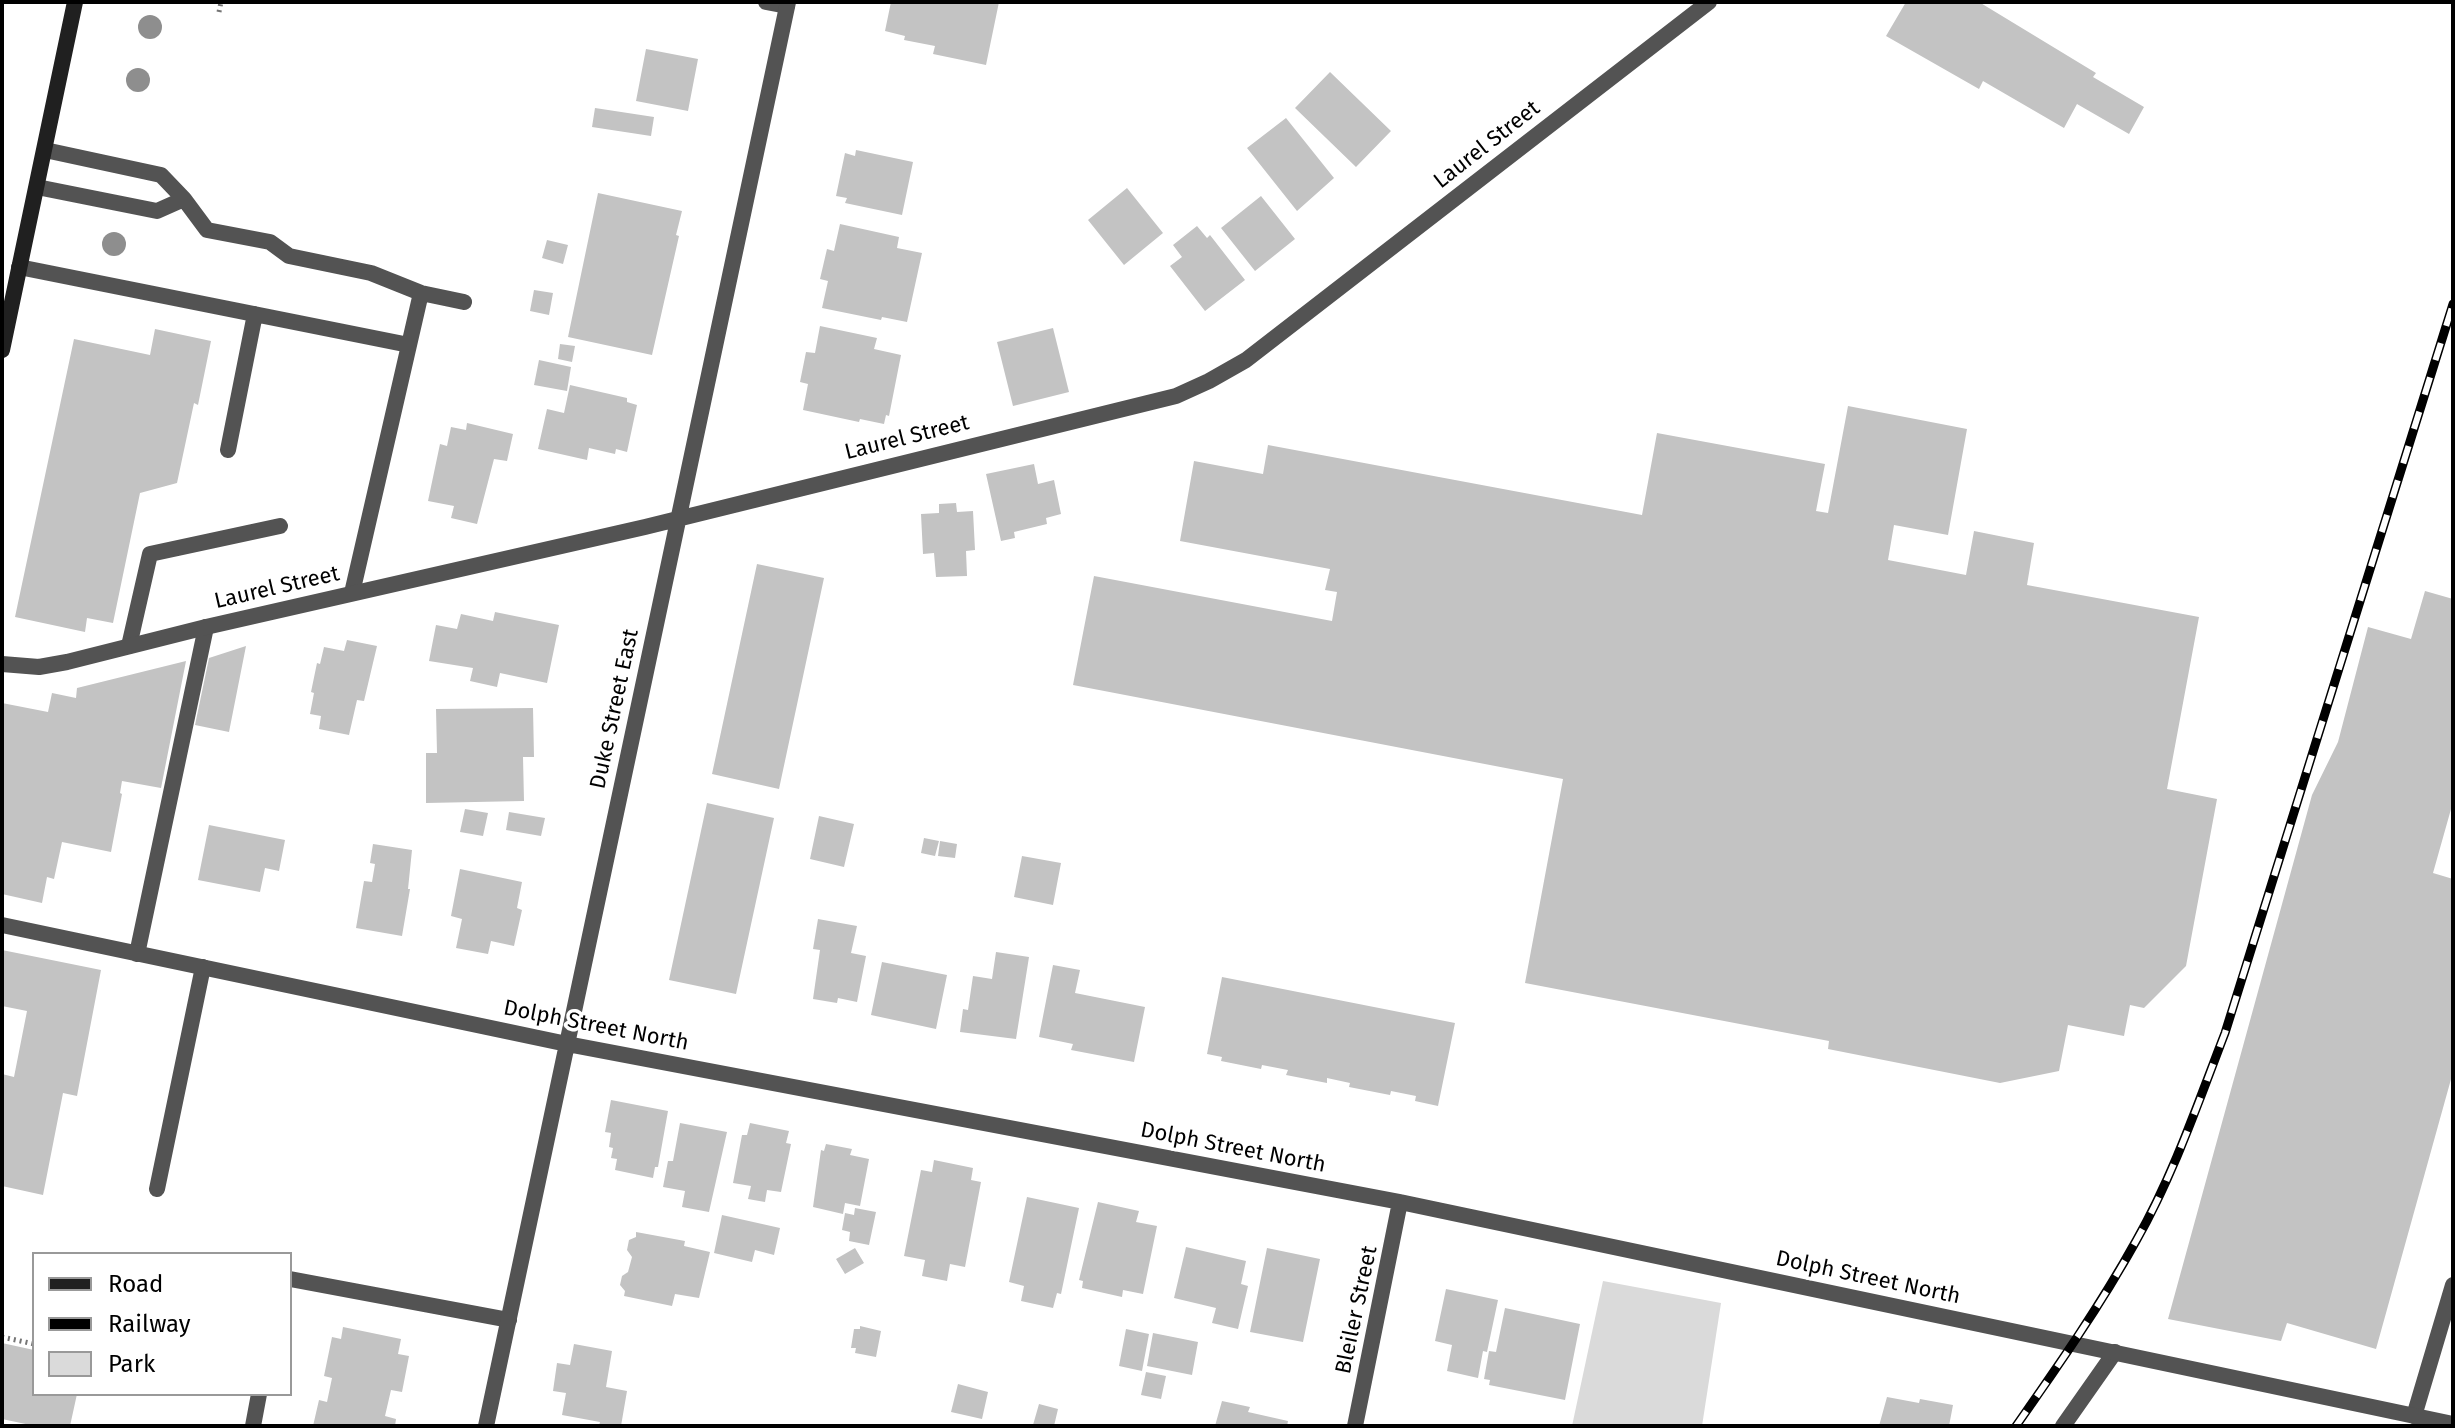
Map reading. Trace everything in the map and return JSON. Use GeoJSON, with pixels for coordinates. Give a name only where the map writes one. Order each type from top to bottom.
{"type":"FeatureCollection","features":[{"type":"Feature","properties":{"kind":"main road"},"geometry":{"type":"LineString","coordinates":[[2,350],[75,2]]}},
{"type":"Feature","properties":{"kind":"street"},"geometry":{"type":"LineString","coordinates":[[766,2],[788,4]]}},
{"type":"Feature","properties":{"kind":"street","name":"Laurel Street"},"geometry":{"type":"LineString","coordinates":[[2,664],[39,667],[67,662],[1176,396],[1246,360],[1709,2]]}},
{"type":"Feature","properties":{"kind":"street","name":"Duke Street East"},"geometry":{"type":"LineString","coordinates":[[486,1426],[788,4]]}},
{"type":"Feature","properties":{"kind":"street"},"geometry":{"type":"LineString","coordinates":[[45,150],[161,175],[207,230],[270,242],[289,256],[371,273],[421,293],[464,302]]}},
{"type":"Feature","properties":{"kind":"street"},"geometry":{"type":"LineString","coordinates":[[37,187],[157,211],[184,199]]}},
{"type":"Feature","properties":{"kind":"street"},"geometry":{"type":"LineString","coordinates":[[19,267],[409,345]]}},
{"type":"Feature","properties":{"kind":"street"},"geometry":{"type":"LineString","coordinates":[[352,593],[421,293]]}},
{"type":"Feature","properties":{"kind":"street"},"geometry":{"type":"LineString","coordinates":[[228,450],[255,314]]}},
{"type":"Feature","properties":{"kind":"street"},"geometry":{"type":"LineString","coordinates":[[129,646],[150,554],[280,526]]}},
{"type":"Feature","properties":{"kind":"street"},"geometry":{"type":"LineString","coordinates":[[137,954],[206,627]]}},
{"type":"Feature","properties":{"kind":"street","name":"Dolph Street North"},"geometry":{"type":"LineString","coordinates":[[2,925],[567,1044],[1400,1202],[2453,1424]]}},
{"type":"Feature","properties":{"kind":"street"},"geometry":{"type":"LineString","coordinates":[[157,1189],[203,967]]}},
{"type":"Feature","properties":{"kind":"street","name":"Bleiler Street"},"geometry":{"type":"LineString","coordinates":[[1355,1426],[1400,1202]]}},
{"type":"Feature","properties":{"kind":"street"},"geometry":{"type":"LineString","coordinates":[[292,1279],[509,1320]]}},
{"type":"Feature","properties":{"kind":"street"},"geometry":{"type":"LineString","coordinates":[[2414,1416],[2453,1285]]}},
{"type":"Feature","properties":{"kind":"street"},"geometry":{"type":"LineString","coordinates":[[2063,1426],[2115,1352]]}},
{"type":"Feature","properties":{"kind":"street"},"geometry":{"type":"LineString","coordinates":[[253,1426],[259,1396]]}},
{"type":"Feature","properties":{"kind":"path"},"geometry":{"type":"LineString","coordinates":[[219,12],[221,2]]}},
{"type":"Feature","properties":{"kind":"path"},"geometry":{"type":"LineString","coordinates":[[2,1337],[32,1344]]}},
{"type":"Feature","properties":{"kind":"green space"},"geometry":{"type":"Polygon","coordinates":[[[1603,1281],[1721,1303],[1702,1426],[1572,1426],[1603,1281]]]}},
{"type":"Feature","properties":{"kind":"building"},"geometry":{"type":"Polygon","coordinates":[[[891,2],[999,2],[986,65],[933,54],[935,46],[904,40],[905,36],[885,31],[891,2]]]}},
{"type":"Feature","properties":{"kind":"building"},"geometry":{"type":"Polygon","coordinates":[[[1906,2],[1979,2],[2096,73],[2093,77],[2144,107],[2129,134],[2077,104],[2064,128],[1983,81],[1979,89],[1886,36],[1906,2]]]}},
{"type":"Feature","properties":{"kind":"building"},"geometry":{"type":"Polygon","coordinates":[[[646,49],[698,59],[688,111],[636,101],[646,49]]]}},
{"type":"Feature","properties":{"kind":"building"},"geometry":{"type":"Polygon","coordinates":[[[1330,72],[1391,131],[1356,167],[1295,108],[1330,72]]]}},
{"type":"Feature","properties":{"kind":"building"},"geometry":{"type":"Polygon","coordinates":[[[595,108],[654,117],[651,136],[592,127],[595,108]]]}},
{"type":"Feature","properties":{"kind":"building"},"geometry":{"type":"Polygon","coordinates":[[[1286,118],[1334,178],[1297,211],[1247,148],[1286,118]]]}},
{"type":"Feature","properties":{"kind":"building"},"geometry":{"type":"Polygon","coordinates":[[[856,150],[913,162],[902,215],[845,203],[847,198],[836,196],[845,153],[855,156],[856,150]]]}},
{"type":"Feature","properties":{"kind":"building"},"geometry":{"type":"Polygon","coordinates":[[[1127,188],[1163,233],[1124,265],[1088,220],[1127,188]]]}},
{"type":"Feature","properties":{"kind":"building"},"geometry":{"type":"Polygon","coordinates":[[[598,193],[682,211],[652,355],[568,337],[598,193]]]}},
{"type":"Feature","properties":{"kind":"building"},"geometry":{"type":"Polygon","coordinates":[[[1261,196],[1295,239],[1255,271],[1221,228],[1261,196]]]}},
{"type":"Feature","properties":{"kind":"building"},"geometry":{"type":"Polygon","coordinates":[[[840,224],[899,237],[897,248],[922,253],[907,322],[822,308],[828,281],[820,279],[827,249],[834,251],[840,224]]]}},
{"type":"Feature","properties":{"kind":"building"},"geometry":{"type":"Polygon","coordinates":[[[1197,226],[1207,238],[1210,235],[1245,280],[1205,311],[1170,266],[1182,257],[1173,245],[1197,226]]]}},
{"type":"Feature","properties":{"kind":"building"},"geometry":{"type":"Polygon","coordinates":[[[547,240],[568,245],[563,264],[542,258],[547,240]]]}},
{"type":"Feature","properties":{"kind":"building"},"geometry":{"type":"Polygon","coordinates":[[[534,290],[553,293],[549,315],[530,311],[534,290]]]}},
{"type":"Feature","properties":{"kind":"building"},"geometry":{"type":"Polygon","coordinates":[[[820,326],[877,338],[874,349],[901,355],[889,416],[886,415],[884,424],[803,410],[808,384],[800,382],[806,352],[815,353],[820,326]]]}},
{"type":"Feature","properties":{"kind":"building"},"geometry":{"type":"Polygon","coordinates":[[[1053,328],[1069,392],[1013,406],[997,342],[1053,328]]]}},
{"type":"Feature","properties":{"kind":"building"},"geometry":{"type":"Polygon","coordinates":[[[155,329],[211,341],[177,483],[140,493],[113,623],[87,618],[85,632],[15,617],[74,339],[150,355],[155,329]]]}},
{"type":"Feature","properties":{"kind":"building"},"geometry":{"type":"Polygon","coordinates":[[[560,344],[575,346],[572,362],[558,359],[560,344]]]}},
{"type":"Feature","properties":{"kind":"building"},"geometry":{"type":"Polygon","coordinates":[[[539,360],[571,367],[567,391],[534,385],[539,360]]]}},
{"type":"Feature","properties":{"kind":"building"},"geometry":{"type":"Polygon","coordinates":[[[570,385],[627,398],[627,402],[637,405],[627,452],[616,449],[615,454],[589,448],[587,460],[538,449],[547,409],[564,413],[570,385]]]}},
{"type":"Feature","properties":{"kind":"building"},"geometry":{"type":"Polygon","coordinates":[[[1848,406],[1967,429],[1948,535],[1894,525],[1888,560],[1966,575],[1974,531],[2034,543],[2027,585],[2199,617],[2167,789],[2217,799],[2186,966],[2144,1008],[2130,1005],[2124,1036],[2068,1025],[2059,1071],[2000,1083],[1828,1049],[1829,1041],[1525,983],[1563,779],[1073,685],[1094,576],[1332,621],[1337,592],[1325,590],[1330,569],[1180,541],[1194,461],[1263,474],[1268,445],[1642,515],[1657,433],[1825,464],[1816,511],[1828,513],[1848,406]]]}},
{"type":"Feature","properties":{"kind":"building"},"geometry":{"type":"Polygon","coordinates":[[[467,423],[513,434],[507,461],[494,459],[477,524],[451,518],[454,506],[428,501],[440,444],[447,446],[451,427],[466,430],[467,423]]]}},
{"type":"Feature","properties":{"kind":"building"},"geometry":{"type":"Polygon","coordinates":[[[1034,464],[1038,484],[1054,480],[1061,514],[1046,518],[1047,524],[1014,532],[1015,538],[1001,541],[986,474],[1034,464]]]}},
{"type":"Feature","properties":{"kind":"building"},"geometry":{"type":"Polygon","coordinates":[[[956,503],[957,512],[973,511],[975,550],[966,551],[967,576],[936,577],[934,553],[923,554],[921,514],[939,513],[939,504],[956,503]]]}},
{"type":"Feature","properties":{"kind":"building"},"geometry":{"type":"Polygon","coordinates":[[[757,564],[824,578],[779,789],[712,774],[757,564]]]}},
{"type":"Feature","properties":{"kind":"building"},"geometry":{"type":"Polygon","coordinates":[[[2425,591],[2453,599],[2453,802],[2433,873],[2453,879],[2453,1072],[2376,1349],[2287,1323],[2281,1341],[2168,1319],[2312,795],[2338,742],[2368,627],[2411,639],[2425,591]]]}},
{"type":"Feature","properties":{"kind":"building"},"geometry":{"type":"Polygon","coordinates":[[[495,612],[559,625],[547,683],[500,673],[497,687],[470,681],[473,668],[429,661],[436,625],[457,629],[461,614],[493,621],[495,612]]]}},
{"type":"Feature","properties":{"kind":"building"},"geometry":{"type":"Polygon","coordinates":[[[347,640],[377,646],[364,701],[357,700],[349,735],[319,729],[321,716],[310,714],[317,663],[320,664],[324,647],[344,651],[347,640]]]}},
{"type":"Feature","properties":{"kind":"building"},"geometry":{"type":"Polygon","coordinates":[[[246,646],[229,732],[195,725],[209,658],[246,646]]]}},
{"type":"Feature","properties":{"kind":"building"},"geometry":{"type":"Polygon","coordinates":[[[186,661],[161,788],[122,781],[111,852],[62,842],[54,879],[47,877],[42,903],[2,894],[2,703],[48,712],[52,693],[76,698],[77,688],[186,661]]]}},
{"type":"Feature","properties":{"kind":"building"},"geometry":{"type":"Polygon","coordinates":[[[533,708],[534,757],[523,757],[524,801],[426,803],[426,753],[437,753],[436,709],[533,708]]]}},
{"type":"Feature","properties":{"kind":"building"},"geometry":{"type":"Polygon","coordinates":[[[707,803],[774,818],[736,994],[669,980],[707,803]]]}},
{"type":"Feature","properties":{"kind":"building"},"geometry":{"type":"Polygon","coordinates":[[[465,809],[488,813],[483,836],[460,832],[465,809]]]}},
{"type":"Feature","properties":{"kind":"building"},"geometry":{"type":"Polygon","coordinates":[[[509,812],[545,818],[541,836],[506,830],[509,812]]]}},
{"type":"Feature","properties":{"kind":"building"},"geometry":{"type":"Polygon","coordinates":[[[819,816],[854,824],[844,867],[810,859],[819,816]]]}},
{"type":"Feature","properties":{"kind":"building"},"geometry":{"type":"Polygon","coordinates":[[[209,825],[285,840],[279,871],[265,868],[260,892],[198,880],[209,825]]]}},
{"type":"Feature","properties":{"kind":"building"},"geometry":{"type":"Polygon","coordinates":[[[924,838],[939,841],[935,856],[921,853],[924,838]]]}},
{"type":"Feature","properties":{"kind":"building"},"geometry":{"type":"Polygon","coordinates":[[[940,841],[957,844],[955,858],[938,856],[940,841]]]}},
{"type":"Feature","properties":{"kind":"building"},"geometry":{"type":"Polygon","coordinates":[[[373,844],[412,850],[410,889],[402,936],[356,928],[364,881],[372,882],[375,864],[370,863],[373,844]]]}},
{"type":"Feature","properties":{"kind":"building"},"geometry":{"type":"Polygon","coordinates":[[[1022,856],[1061,863],[1053,905],[1014,897],[1022,856]]]}},
{"type":"Feature","properties":{"kind":"building"},"geometry":{"type":"Polygon","coordinates":[[[460,869],[522,882],[517,908],[522,910],[514,946],[491,941],[488,954],[456,948],[462,919],[451,916],[460,869]]]}},
{"type":"Feature","properties":{"kind":"building"},"geometry":{"type":"Polygon","coordinates":[[[818,919],[857,926],[851,953],[866,956],[857,1002],[838,998],[837,1003],[813,999],[820,950],[813,949],[818,919]]]}},
{"type":"Feature","properties":{"kind":"building"},"geometry":{"type":"Polygon","coordinates":[[[2,950],[101,970],[77,1096],[63,1093],[43,1195],[2,1186],[2,1074],[14,1077],[27,1011],[2,1006],[2,950]]]}},
{"type":"Feature","properties":{"kind":"building"},"geometry":{"type":"Polygon","coordinates":[[[996,952],[1029,957],[1016,1039],[960,1032],[963,1009],[968,1010],[973,976],[992,979],[996,952]]]}},
{"type":"Feature","properties":{"kind":"building"},"geometry":{"type":"Polygon","coordinates":[[[882,962],[947,975],[936,1029],[871,1015],[882,962]]]}},
{"type":"Feature","properties":{"kind":"building"},"geometry":{"type":"Polygon","coordinates":[[[1053,965],[1080,970],[1075,993],[1145,1007],[1134,1062],[1071,1050],[1073,1044],[1039,1037],[1053,965]]]}},
{"type":"Feature","properties":{"kind":"building"},"geometry":{"type":"Polygon","coordinates":[[[1222,977],[1455,1023],[1438,1106],[1415,1101],[1416,1096],[1391,1091],[1390,1095],[1349,1087],[1350,1083],[1327,1078],[1327,1083],[1286,1075],[1288,1070],[1262,1065],[1261,1069],[1221,1061],[1222,1057],[1207,1054],[1222,977]]]}},
{"type":"Feature","properties":{"kind":"building"},"geometry":{"type":"Polygon","coordinates":[[[611,1100],[668,1111],[658,1167],[655,1167],[653,1178],[615,1170],[617,1159],[611,1158],[613,1148],[609,1147],[611,1133],[605,1132],[611,1100]]]}},
{"type":"Feature","properties":{"kind":"building"},"geometry":{"type":"Polygon","coordinates":[[[680,1123],[727,1132],[709,1212],[682,1207],[685,1191],[663,1187],[668,1161],[673,1161],[680,1123]]]}},
{"type":"Feature","properties":{"kind":"building"},"geometry":{"type":"Polygon","coordinates":[[[750,1123],[789,1131],[786,1143],[791,1144],[781,1192],[767,1190],[765,1202],[748,1199],[751,1186],[733,1183],[742,1135],[747,1135],[750,1123]]]}},
{"type":"Feature","properties":{"kind":"building"},"geometry":{"type":"Polygon","coordinates":[[[826,1144],[852,1149],[850,1155],[869,1159],[860,1206],[845,1203],[843,1214],[813,1207],[821,1150],[824,1151],[826,1144]]]}},
{"type":"Feature","properties":{"kind":"building"},"geometry":{"type":"Polygon","coordinates":[[[934,1160],[973,1168],[971,1180],[981,1182],[965,1267],[950,1264],[947,1281],[922,1276],[925,1260],[904,1256],[921,1170],[932,1172],[934,1160]]]}},
{"type":"Feature","properties":{"kind":"building"},"geometry":{"type":"Polygon","coordinates":[[[1027,1197],[1079,1208],[1061,1294],[1057,1293],[1053,1308],[1021,1301],[1024,1286],[1009,1282],[1027,1197]]]}},
{"type":"Feature","properties":{"kind":"building"},"geometry":{"type":"Polygon","coordinates":[[[1098,1202],[1139,1211],[1136,1222],[1157,1226],[1143,1294],[1123,1290],[1122,1297],[1082,1288],[1083,1281],[1079,1280],[1098,1202]]]}},
{"type":"Feature","properties":{"kind":"building"},"geometry":{"type":"Polygon","coordinates":[[[855,1208],[876,1212],[869,1245],[849,1241],[850,1232],[842,1230],[845,1213],[854,1215],[855,1208]]]}},
{"type":"Feature","properties":{"kind":"building"},"geometry":{"type":"Polygon","coordinates":[[[722,1215],[780,1228],[774,1255],[755,1250],[752,1262],[714,1253],[722,1215]]]}},
{"type":"Feature","properties":{"kind":"building"},"geometry":{"type":"Polygon","coordinates":[[[636,1232],[685,1241],[684,1246],[710,1252],[699,1298],[675,1294],[672,1306],[624,1296],[625,1291],[620,1285],[632,1257],[627,1250],[629,1240],[636,1237],[636,1232]]]}},
{"type":"Feature","properties":{"kind":"building"},"geometry":{"type":"Polygon","coordinates":[[[1186,1247],[1246,1261],[1241,1284],[1248,1286],[1238,1329],[1212,1323],[1216,1308],[1174,1298],[1186,1247]]]}},
{"type":"Feature","properties":{"kind":"building"},"geometry":{"type":"Polygon","coordinates":[[[855,1248],[864,1263],[845,1274],[836,1259],[855,1248]]]}},
{"type":"Feature","properties":{"kind":"building"},"geometry":{"type":"Polygon","coordinates":[[[1267,1248],[1320,1259],[1303,1342],[1250,1332],[1267,1248]]]}},
{"type":"Feature","properties":{"kind":"building"},"geometry":{"type":"Polygon","coordinates":[[[1446,1289],[1498,1300],[1478,1378],[1447,1371],[1452,1345],[1435,1341],[1446,1289]]]}},
{"type":"Feature","properties":{"kind":"building"},"geometry":{"type":"Polygon","coordinates":[[[1505,1308],[1580,1324],[1565,1400],[1489,1385],[1490,1380],[1484,1379],[1489,1351],[1496,1352],[1505,1308]]]}},
{"type":"Feature","properties":{"kind":"building"},"geometry":{"type":"Polygon","coordinates":[[[860,1326],[881,1331],[876,1357],[855,1353],[856,1348],[851,1348],[854,1329],[860,1329],[860,1326]]]}},
{"type":"Feature","properties":{"kind":"building"},"geometry":{"type":"Polygon","coordinates":[[[343,1327],[401,1339],[398,1354],[409,1356],[402,1392],[391,1390],[385,1416],[396,1419],[395,1426],[313,1426],[319,1400],[327,1402],[332,1378],[324,1376],[332,1337],[341,1339],[343,1327]]]}},
{"type":"Feature","properties":{"kind":"building"},"geometry":{"type":"Polygon","coordinates":[[[1126,1329],[1149,1334],[1142,1371],[1119,1366],[1126,1329]]]}},
{"type":"Feature","properties":{"kind":"building"},"geometry":{"type":"Polygon","coordinates":[[[1153,1333],[1198,1342],[1192,1375],[1147,1366],[1153,1333]]]}},
{"type":"Feature","properties":{"kind":"building"},"geometry":{"type":"Polygon","coordinates":[[[2,1343],[32,1350],[32,1396],[77,1396],[70,1426],[35,1426],[2,1419],[2,1343]]]}},
{"type":"Feature","properties":{"kind":"building"},"geometry":{"type":"Polygon","coordinates":[[[574,1344],[612,1351],[606,1387],[627,1391],[621,1426],[599,1426],[600,1422],[562,1415],[566,1393],[553,1391],[557,1363],[570,1365],[574,1344]]]}},
{"type":"Feature","properties":{"kind":"building"},"geometry":{"type":"Polygon","coordinates":[[[1146,1372],[1166,1376],[1161,1399],[1141,1395],[1146,1372]]]}},
{"type":"Feature","properties":{"kind":"building"},"geometry":{"type":"Polygon","coordinates":[[[958,1384],[988,1392],[982,1419],[951,1412],[958,1384]]]}},
{"type":"Feature","properties":{"kind":"building"},"geometry":{"type":"Polygon","coordinates":[[[1887,1397],[1953,1405],[1949,1426],[1879,1426],[1887,1397]]]}},
{"type":"Feature","properties":{"kind":"building"},"geometry":{"type":"Polygon","coordinates":[[[1222,1401],[1250,1407],[1248,1412],[1288,1421],[1287,1426],[1215,1426],[1222,1401]]]}},
{"type":"Feature","properties":{"kind":"building"},"geometry":{"type":"Polygon","coordinates":[[[1039,1404],[1058,1409],[1054,1426],[1033,1425],[1039,1404]]]}},
{"type":"Feature","properties":{"kind":"railway"},"geometry":{"type":"LineString","coordinates":[[2016,1426],[2093,1312],[2136,1241],[2162,1191],[2195,1112],[2225,1033],[2453,304]]}}]}
